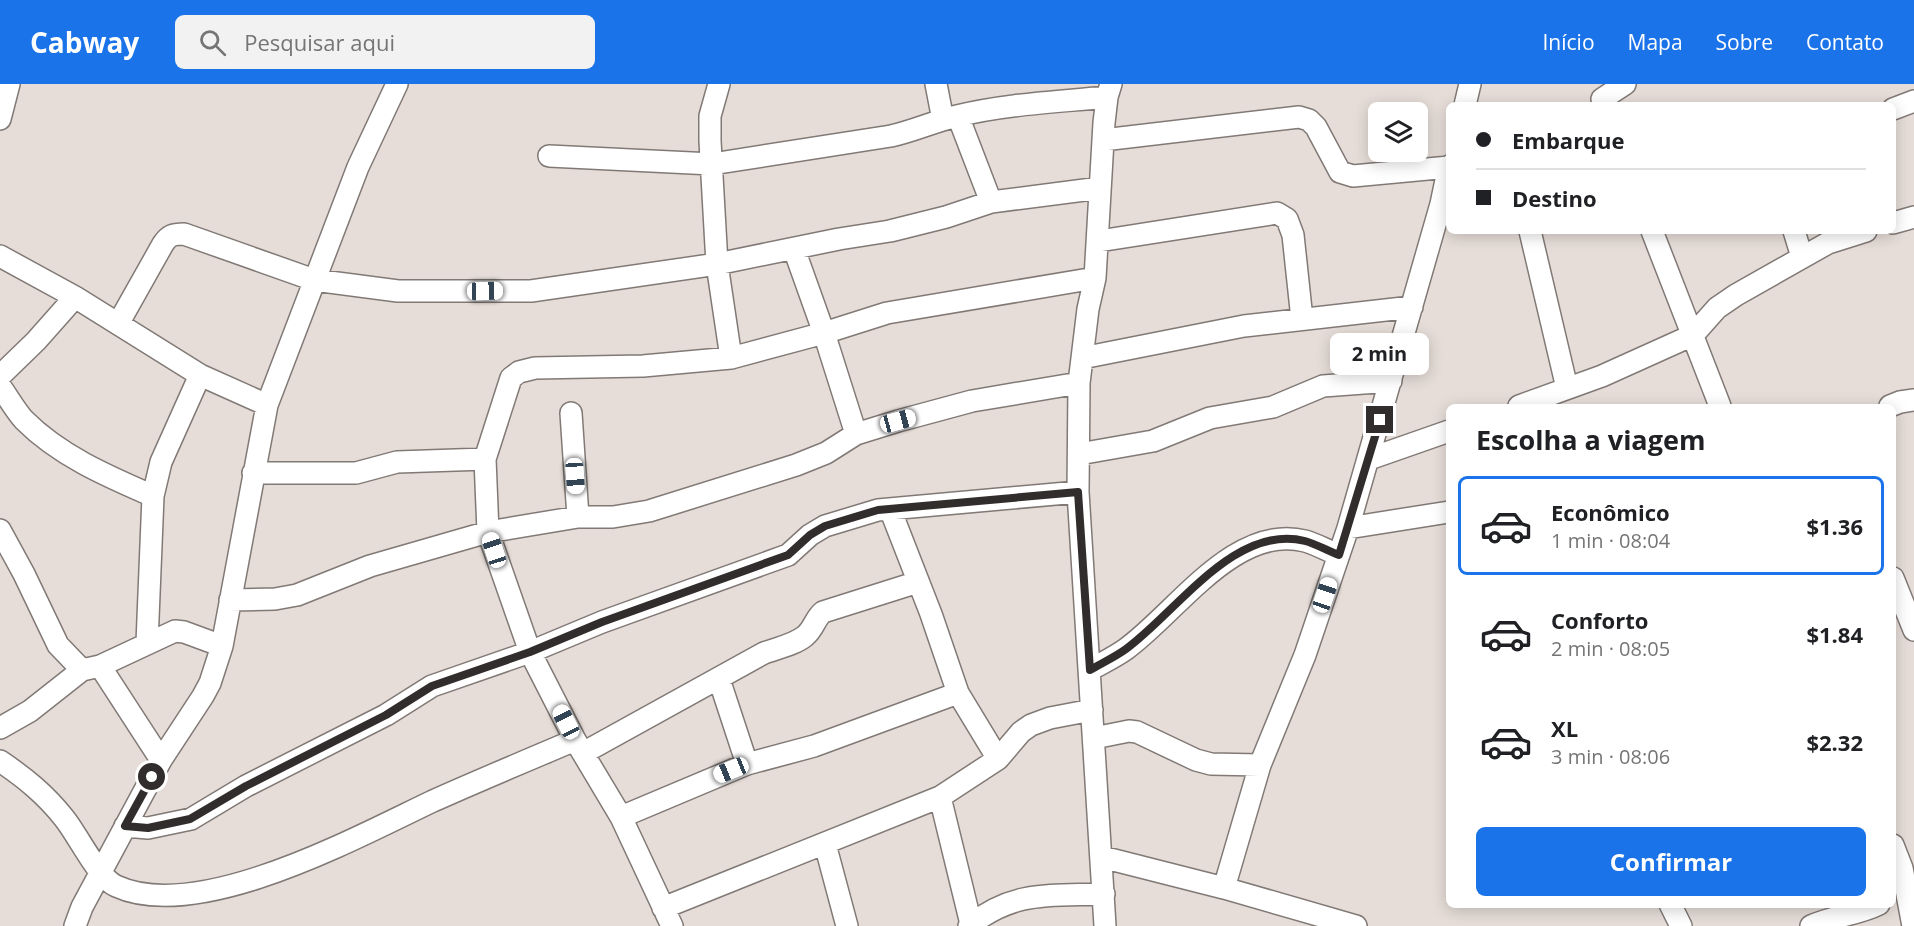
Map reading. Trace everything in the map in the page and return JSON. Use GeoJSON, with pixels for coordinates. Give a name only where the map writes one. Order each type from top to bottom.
{"type":"FeatureCollection","features":[{"type":"Feature","properties":{"kind":"street"},"geometry":{"type":"LineString","coordinates":[[0,119],[9,84]]}},
{"type":"Feature","properties":{"kind":"street"},"geometry":{"type":"LineString","coordinates":[[75,926],[82,907],[161,760],[210,683],[222,646],[267,405],[358,167],[397,84]]}},
{"type":"Feature","properties":{"kind":"street"},"geometry":{"type":"LineString","coordinates":[[719,84],[710,116],[712,164],[717,264],[731,358]]}},
{"type":"Feature","properties":{"kind":"street"},"geometry":{"type":"LineString","coordinates":[[936,84],[991,202]]}},
{"type":"Feature","properties":{"kind":"street"},"geometry":{"type":"LineString","coordinates":[[1466,102],[1470,84]]}},
{"type":"Feature","properties":{"kind":"street"},"geometry":{"type":"LineString","coordinates":[[1601,96],[1625,84]]}},
{"type":"Feature","properties":{"kind":"street"},"geometry":{"type":"LineString","coordinates":[[549,156],[712,164],[891,136],[950,118],[1109,91],[1103,140],[1099,241],[1079,383],[1078,492],[1106,926]]}},
{"type":"Feature","properties":{"kind":"street"},"geometry":{"type":"LineString","coordinates":[[1896,108],[1914,101]]}},
{"type":"Feature","properties":{"kind":"street"},"geometry":{"type":"LineString","coordinates":[[1103,140],[1299,117],[1309,120],[1316,127],[1340,172],[1353,176],[1446,176]]}},
{"type":"Feature","properties":{"kind":"street"},"geometry":{"type":"LineString","coordinates":[[1224,888],[1260,765],[1305,655],[1348,528],[1446,183]]}},
{"type":"Feature","properties":{"kind":"street"},"geometry":{"type":"LineString","coordinates":[[118,324],[163,244],[168,236],[173,234],[184,234],[314,280],[398,291],[531,291],[717,264],[838,239],[890,231],[946,217],[991,202],[1100,188]]}},
{"type":"Feature","properties":{"kind":"street"},"geometry":{"type":"LineString","coordinates":[[1099,241],[1277,213],[1287,219],[1293,235],[1302,319]]}},
{"type":"Feature","properties":{"kind":"street"},"geometry":{"type":"LineString","coordinates":[[1896,222],[1914,217]]}},
{"type":"Feature","properties":{"kind":"street"},"geometry":{"type":"LineString","coordinates":[[1531,234],[1567,388]]}},
{"type":"Feature","properties":{"kind":"street"},"geometry":{"type":"LineString","coordinates":[[1653,234],[1719,404]]}},
{"type":"Feature","properties":{"kind":"street"},"geometry":{"type":"LineString","coordinates":[[1795,234],[1802,257]]}},
{"type":"Feature","properties":{"kind":"street"},"geometry":{"type":"LineString","coordinates":[[1524,404],[1649,356],[1693,335],[1717,308],[1828,243],[1856,234]]}},
{"type":"Feature","properties":{"kind":"street"},"geometry":{"type":"LineString","coordinates":[[794,249],[856,434]]}},
{"type":"Feature","properties":{"kind":"street"},"geometry":{"type":"LineString","coordinates":[[0,256],[75,297],[200,375],[267,405]]}},
{"type":"Feature","properties":{"kind":"street"},"geometry":{"type":"LineString","coordinates":[[1092,710],[1031,724],[998,759],[940,797],[825,844],[668,917],[621,817],[579,746],[530,652],[488,532],[485,459],[508,385],[511,378],[519,372],[535,368],[643,366],[731,358],[887,313],[1095,278]]}},
{"type":"Feature","properties":{"kind":"street"},"geometry":{"type":"LineString","coordinates":[[0,376],[75,297]]}},
{"type":"Feature","properties":{"kind":"street"},"geometry":{"type":"LineString","coordinates":[[1082,358],[1244,326],[1412,307]]}},
{"type":"Feature","properties":{"kind":"street"},"geometry":{"type":"LineString","coordinates":[[147,643],[153,496],[161,462],[200,375]]}},
{"type":"Feature","properties":{"kind":"street"},"geometry":{"type":"LineString","coordinates":[[1079,454],[1153,441],[1210,418],[1273,407],[1308,390],[1323,386],[1391,381]]}},
{"type":"Feature","properties":{"kind":"street"},"geometry":{"type":"LineString","coordinates":[[230,600],[275,599],[297,595],[370,566],[488,532],[578,517],[614,516],[649,511],[796,465],[826,453],[856,434],[972,401],[1079,383]]}},
{"type":"Feature","properties":{"kind":"street"},"geometry":{"type":"LineString","coordinates":[[0,386],[24,420],[55,444],[100,473],[153,496]]}},
{"type":"Feature","properties":{"kind":"street"},"geometry":{"type":"LineString","coordinates":[[1895,404],[1914,400]]}},
{"type":"Feature","properties":{"kind":"street"},"geometry":{"type":"LineString","coordinates":[[571,413],[578,517]]}},
{"type":"Feature","properties":{"kind":"street"},"geometry":{"type":"LineString","coordinates":[[1369,459],[1446,432]]}},
{"type":"Feature","properties":{"kind":"street"},"geometry":{"type":"LineString","coordinates":[[253,473],[356,473],[397,462],[485,459]]}},
{"type":"Feature","properties":{"kind":"street"},"geometry":{"type":"LineString","coordinates":[[125,826],[148,828],[190,819],[246,786],[386,715],[432,686],[530,652],[602,622],[788,555],[810,535],[825,526],[861,514],[890,509],[1078,492]]}},
{"type":"Feature","properties":{"kind":"street"},"geometry":{"type":"LineString","coordinates":[[890,509],[958,693],[998,759]]}},
{"type":"Feature","properties":{"kind":"street"},"geometry":{"type":"LineString","coordinates":[[1348,528],[1446,512]]}},
{"type":"Feature","properties":{"kind":"street"},"geometry":{"type":"LineString","coordinates":[[0,530],[58,645],[55,690]]}},
{"type":"Feature","properties":{"kind":"street"},"geometry":{"type":"LineString","coordinates":[[1090,670],[1126,649],[1209,573],[1245,548],[1276,540],[1304,541],[1339,555]]}},
{"type":"Feature","properties":{"kind":"street"},"geometry":{"type":"LineString","coordinates":[[0,761],[30,782],[65,819],[101,872],[114,885],[140,894],[186,895],[248,882],[300,862],[507,767],[579,746],[644,717],[764,653],[805,636],[813,627],[817,616],[823,612],[918,582]]}},
{"type":"Feature","properties":{"kind":"street"},"geometry":{"type":"LineString","coordinates":[[1896,585],[1914,630]]}},
{"type":"Feature","properties":{"kind":"street"},"geometry":{"type":"LineString","coordinates":[[0,728],[30,711],[55,690],[91,668],[175,631],[222,646]]}},
{"type":"Feature","properties":{"kind":"street"},"geometry":{"type":"LineString","coordinates":[[58,645],[91,668],[161,760]]}},
{"type":"Feature","properties":{"kind":"street"},"geometry":{"type":"LineString","coordinates":[[719,678],[747,764]]}},
{"type":"Feature","properties":{"kind":"street"},"geometry":{"type":"LineString","coordinates":[[621,817],[747,764],[858,732],[958,693]]}},
{"type":"Feature","properties":{"kind":"street"},"geometry":{"type":"LineString","coordinates":[[1094,738],[1129,731],[1137,732],[1196,760],[1211,764],[1260,765]]}},
{"type":"Feature","properties":{"kind":"street"},"geometry":{"type":"LineString","coordinates":[[940,797],[970,925],[1007,902],[1028,896],[1104,894]]}},
{"type":"Feature","properties":{"kind":"street"},"geometry":{"type":"LineString","coordinates":[[825,844],[847,926]]}},
{"type":"Feature","properties":{"kind":"street"},"geometry":{"type":"LineString","coordinates":[[1896,849],[1908,866],[1901,897],[1913,926]]}},
{"type":"Feature","properties":{"kind":"street"},"geometry":{"type":"LineString","coordinates":[[1102,857],[1224,888],[1306,919],[1356,926]]}},
{"type":"Feature","properties":{"kind":"street"},"geometry":{"type":"LineString","coordinates":[[1672,908],[1681,926]]}},
{"type":"Feature","properties":{"kind":"street"},"geometry":{"type":"LineString","coordinates":[[1817,917],[1847,915],[1867,908]]}},
{"type":"Feature","properties":{"kind":"route"},"geometry":{"type":"LineString","coordinates":[[152,777],[125,826],[148,828],[166,826],[190,819],[246,786],[386,715],[432,686],[530,652],[602,622],[788,555],[810,535],[825,526],[878,510],[1078,492],[1090,670],[1126,649],[1209,573],[1245,548],[1276,540],[1304,541],[1339,555],[1380,420]]}}]}
